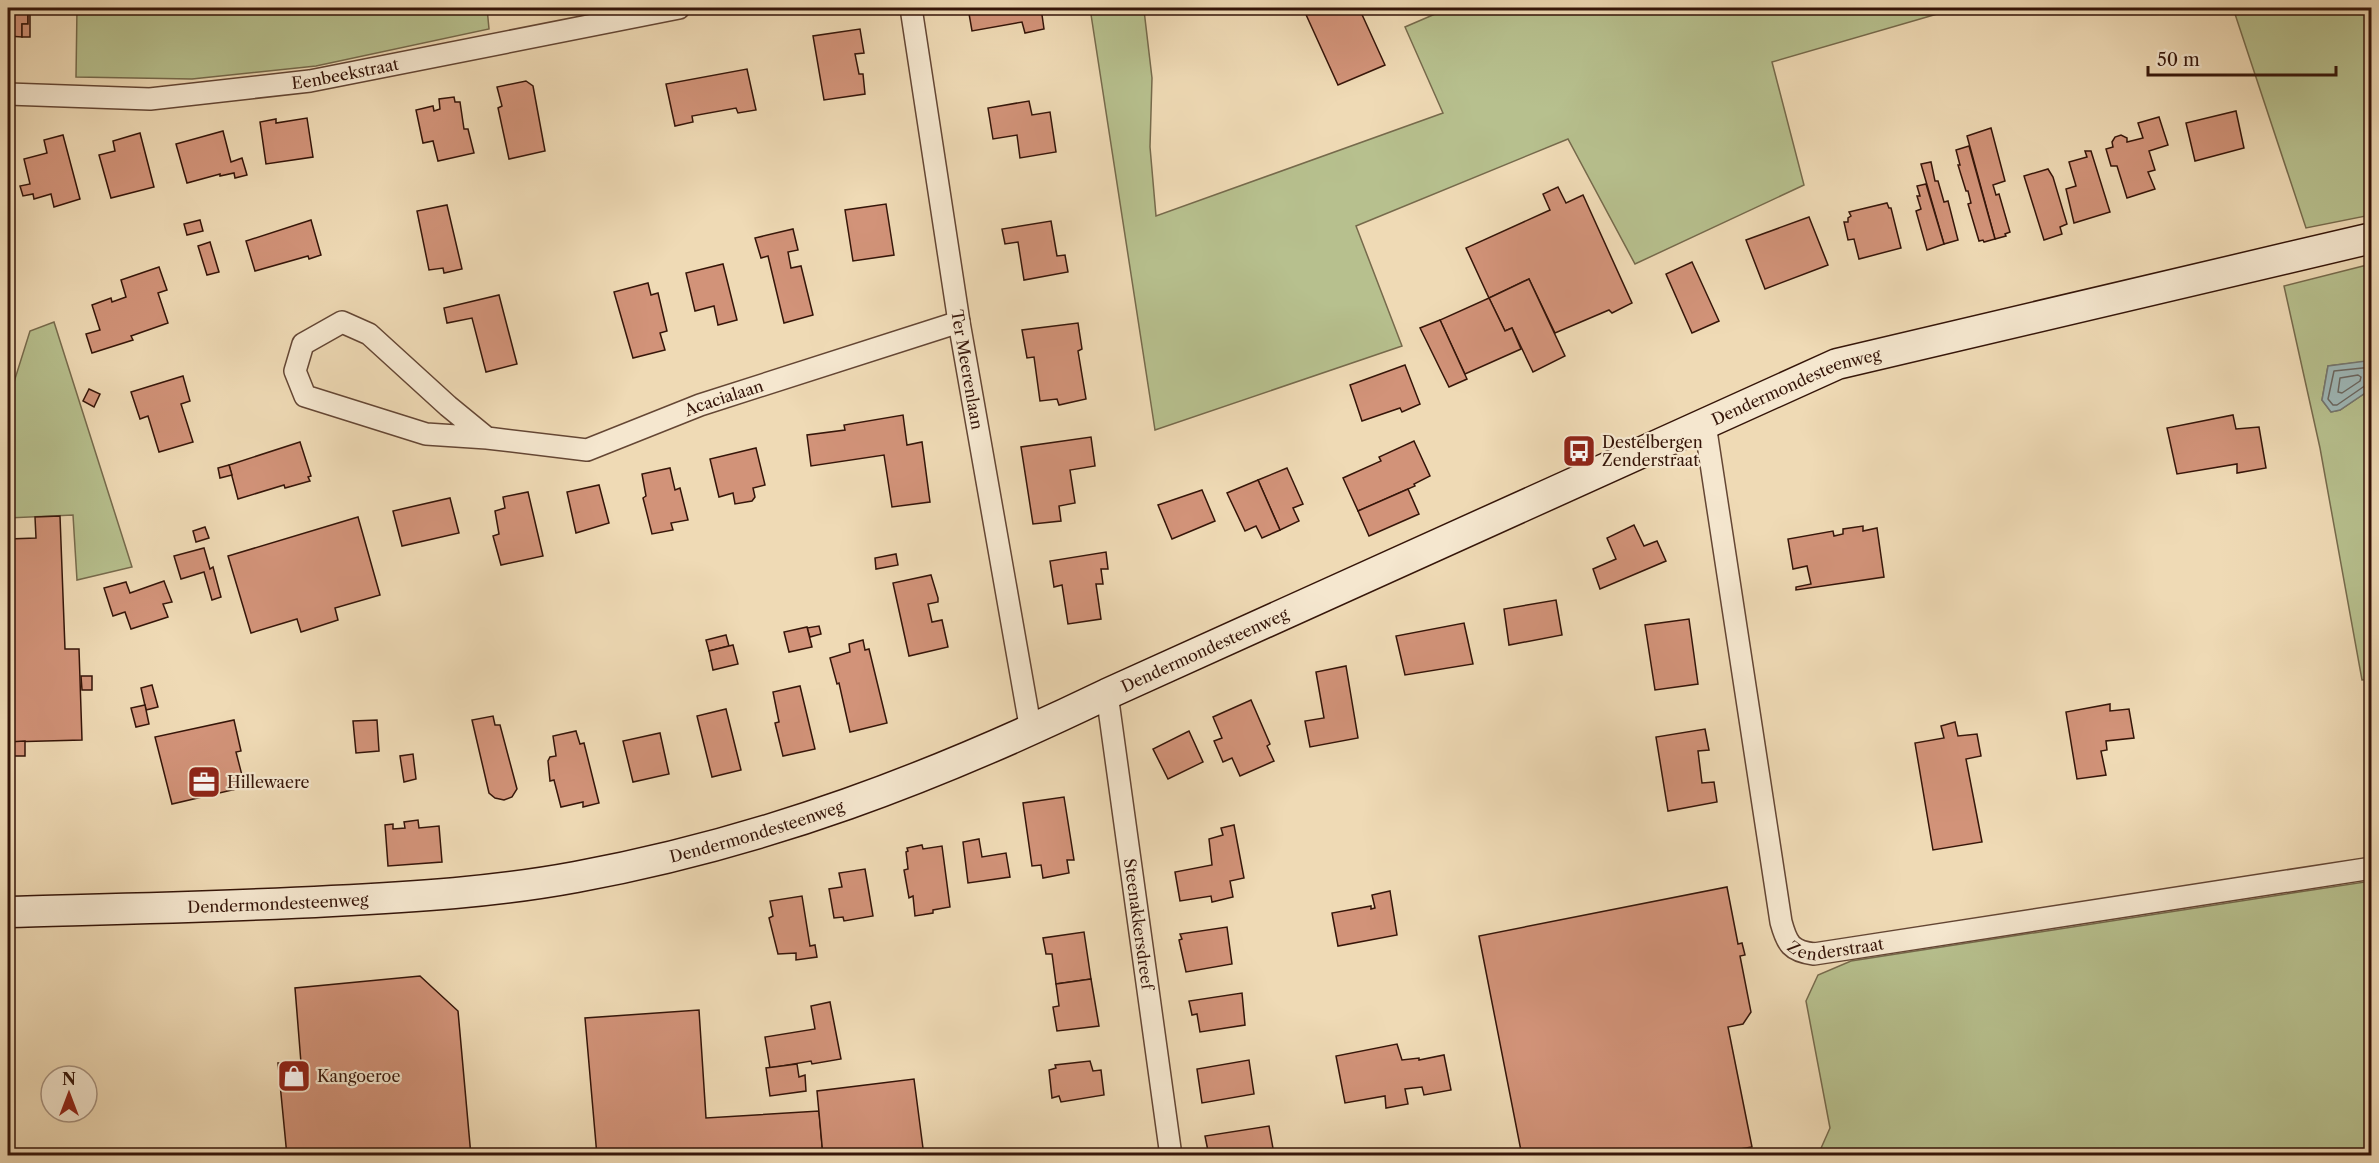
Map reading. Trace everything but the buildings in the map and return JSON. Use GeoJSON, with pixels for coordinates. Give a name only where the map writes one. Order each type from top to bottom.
{"type":"FeatureCollection","features":[{"type":"Feature","properties":{"kind":"main road","name":"Dendermondesteenweg"},"geometry":{"type":"LineString","coordinates":[[8,912],[435,896],[575,877],[649,862],[772,830],[919,779],[1031,731],[1107,694],[1837,364],[2372,238]]}},
{"type":"Feature","properties":{"kind":"street","name":"Eenbeekstraat"},"geometry":{"type":"LineString","coordinates":[[8,94],[150,99],[310,81],[679,8]]}},
{"type":"Feature","properties":{"kind":"street","name":"Ter Meerenlaan"},"geometry":{"type":"LineString","coordinates":[[911,8],[959,322],[1031,731]]}},
{"type":"Feature","properties":{"kind":"street","name":"Acacialaan"},"geometry":{"type":"LineString","coordinates":[[487,438],[369,334],[342,322],[303,344],[295,371],[305,396],[426,434],[487,438],[587,450],[700,405],[959,322]]}},
{"type":"Feature","properties":{"kind":"street","name":"Zenderstraat"},"geometry":{"type":"LineString","coordinates":[[1705,424],[1781,922],[1786,941],[1799,952],[1814,954],[2372,868]]}},
{"type":"Feature","properties":{"kind":"street","name":"Steenakkersdreef"},"geometry":{"type":"LineString","coordinates":[[1107,694],[1171,1155]]}},
{"type":"Feature","properties":{"kind":"green space"},"geometry":{"type":"Polygon","coordinates":[[[77,8],[487,8],[489,29],[316,66],[192,79],[76,77],[77,8]]]}},
{"type":"Feature","properties":{"kind":"green space"},"geometry":{"type":"Polygon","coordinates":[[[1090,8],[1147,8],[1144,10],[1152,78],[1150,147],[1156,216],[1443,113],[1405,27],[1449,8],[1974,8],[1951,10],[1772,62],[1804,185],[1635,264],[1568,139],[1356,226],[1402,346],[1155,430],[1090,8]]]}},
{"type":"Feature","properties":{"kind":"green space"},"geometry":{"type":"Polygon","coordinates":[[[2233,8],[2371,8],[2371,215],[2306,228],[2233,8]]]}},
{"type":"Feature","properties":{"kind":"green space"},"geometry":{"type":"Polygon","coordinates":[[[2371,264],[2371,361],[2328,366],[2322,400],[2331,412],[2340,410],[2371,389],[2371,679],[2362,680],[2320,448],[2284,286],[2371,264]]]}},
{"type":"Feature","properties":{"kind":"green space"},"geometry":{"type":"Polygon","coordinates":[[[54,322],[132,567],[77,580],[73,515],[8,518],[8,401],[30,331],[54,322]]]}},
{"type":"Feature","properties":{"kind":"green space"},"geometry":{"type":"Polygon","coordinates":[[[2371,881],[2371,1155],[1818,1155],[1830,1128],[1806,1001],[1818,975],[1851,961],[2371,881]]]}},
{"type":"Feature","properties":{"kind":"water"},"geometry":{"type":"Polygon","coordinates":[[[2371,361],[2371,389],[2340,410],[2331,412],[2322,400],[2328,366],[2371,361]]]}},
{"type":"Feature","properties":{"kind":"place","name":"Destelbergen Zenderstraat"},"geometry":{"type":"Point","coordinates":[1579,451]}},
{"type":"Feature","properties":{"kind":"place","name":"Hillewaere"},"geometry":{"type":"Point","coordinates":[204,782]}},
{"type":"Feature","properties":{"kind":"place","name":"Kangoeroe"},"geometry":{"type":"Point","coordinates":[294,1076]}}]}
